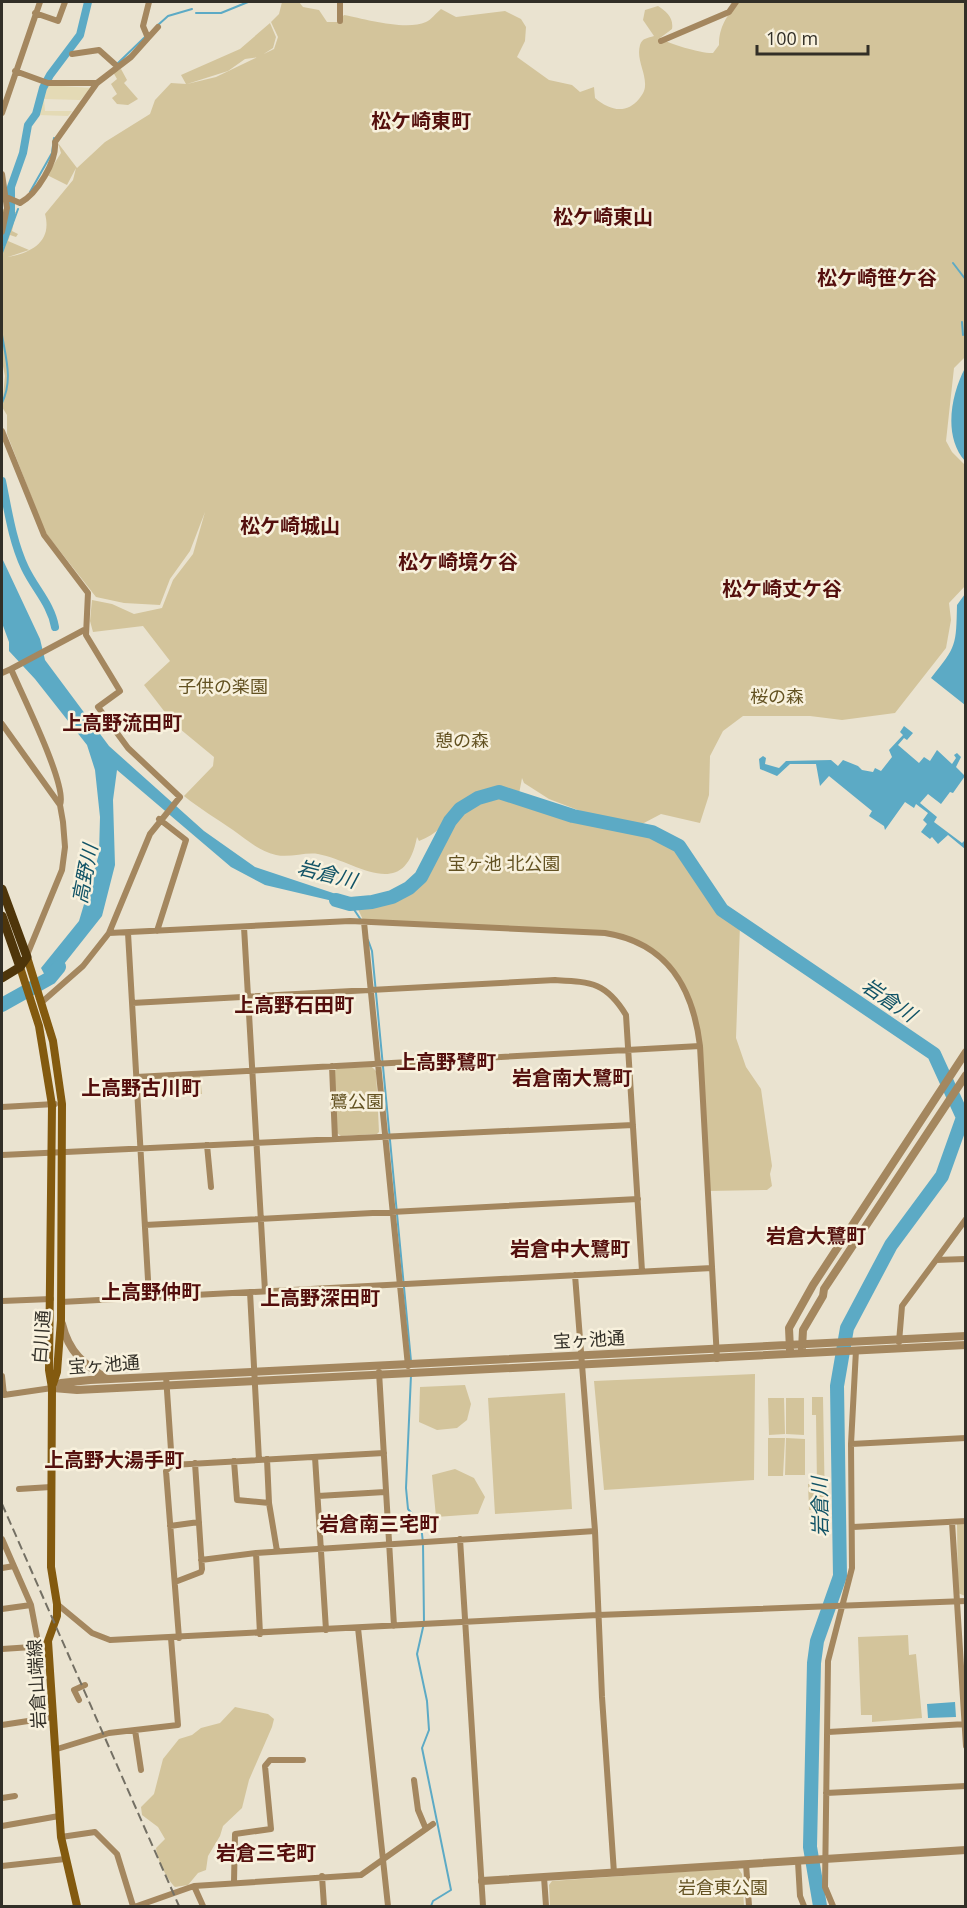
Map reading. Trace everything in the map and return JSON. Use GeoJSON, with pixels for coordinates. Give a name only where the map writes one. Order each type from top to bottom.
{"type":"FeatureCollection","features":[{"type":"Feature","properties":{"kind":"highway","name":"白川通"},"geometry":{"type":"LineString","coordinates":[[2,889],[24,965]]}},
{"type":"Feature","properties":{"kind":"highway","name":"白川通"},"geometry":{"type":"LineString","coordinates":[[2,916],[24,965]]}},
{"type":"Feature","properties":{"kind":"highway"},"geometry":{"type":"LineString","coordinates":[[2,978],[24,965]]}},
{"type":"Feature","properties":{"kind":"main road","name":"白川通"},"geometry":{"type":"LineString","coordinates":[[24,965],[53,1041],[62,1104],[57,1152],[51,1299],[49,1370],[52,1388]]}},
{"type":"Feature","properties":{"kind":"main road","name":"白川通"},"geometry":{"type":"LineString","coordinates":[[38,999],[57,1152],[61,1320],[57,1372],[52,1388]]}},
{"type":"Feature","properties":{"kind":"main road","name":"岩倉山端線"},"geometry":{"type":"LineString","coordinates":[[52,1388],[51,1567],[57,1616],[48,1641],[57,1749],[61,1837],[77,1906]]}},
{"type":"Feature","properties":{"kind":"street"},"geometry":{"type":"LineString","coordinates":[[2,113],[39,2]]}},
{"type":"Feature","properties":{"kind":"street"},"geometry":{"type":"LineString","coordinates":[[35,13],[58,21],[65,2]]}},
{"type":"Feature","properties":{"kind":"street"},"geometry":{"type":"LineString","coordinates":[[148,38],[143,26],[150,2]]}},
{"type":"Feature","properties":{"kind":"street"},"geometry":{"type":"LineString","coordinates":[[340,2],[340,21]]}},
{"type":"Feature","properties":{"kind":"street"},"geometry":{"type":"LineString","coordinates":[[661,41],[729,12],[735,2]]}},
{"type":"Feature","properties":{"kind":"street"},"geometry":{"type":"LineString","coordinates":[[10,199],[20,203],[30,198],[56,153],[55,142],[97,83],[118,67],[158,27]]}},
{"type":"Feature","properties":{"kind":"street"},"geometry":{"type":"LineString","coordinates":[[72,54],[99,50],[118,67]]}},
{"type":"Feature","properties":{"kind":"street"},"geometry":{"type":"LineString","coordinates":[[15,71],[46,83],[97,83]]}},
{"type":"Feature","properties":{"kind":"street"},"geometry":{"type":"LineString","coordinates":[[2,174],[10,199],[2,232]]}},
{"type":"Feature","properties":{"kind":"street"},"geometry":{"type":"LineString","coordinates":[[2,431],[44,535],[88,593],[84,630],[120,691],[98,707],[128,748],[180,797],[159,819],[150,834],[109,933],[83,966],[38,999]]}},
{"type":"Feature","properties":{"kind":"street"},"geometry":{"type":"LineString","coordinates":[[2,673],[84,630]]}},
{"type":"Feature","properties":{"kind":"street"},"geometry":{"type":"LineString","coordinates":[[12,668],[58,779],[62,799],[60,805],[65,847],[62,870],[24,965]]}},
{"type":"Feature","properties":{"kind":"street"},"geometry":{"type":"LineString","coordinates":[[2,724],[60,805]]}},
{"type":"Feature","properties":{"kind":"street"},"geometry":{"type":"LineString","coordinates":[[157,931],[186,840],[159,819]]}},
{"type":"Feature","properties":{"kind":"street"},"geometry":{"type":"LineString","coordinates":[[109,933],[364,922],[605,933],[636,941],[660,957],[686,991],[695,1012],[700,1046],[717,1359]]}},
{"type":"Feature","properties":{"kind":"street"},"geometry":{"type":"LineString","coordinates":[[364,922],[408,1373]]}},
{"type":"Feature","properties":{"kind":"street"},"geometry":{"type":"LineString","coordinates":[[244,927],[265,1291]]}},
{"type":"Feature","properties":{"kind":"street"},"geometry":{"type":"LineString","coordinates":[[128,933],[149,1297]]}},
{"type":"Feature","properties":{"kind":"street"},"geometry":{"type":"LineString","coordinates":[[132,1003],[555,980],[586,982],[603,987],[616,999],[626,1015],[642,1271]]}},
{"type":"Feature","properties":{"kind":"street"},"geometry":{"type":"LineString","coordinates":[[136,1077],[700,1046]]}},
{"type":"Feature","properties":{"kind":"street"},"geometry":{"type":"LineString","coordinates":[[790,1350],[789,1328],[808,1293],[966,1052]]}},
{"type":"Feature","properties":{"kind":"street"},"geometry":{"type":"LineString","coordinates":[[332,1066],[336,1139]]}},
{"type":"Feature","properties":{"kind":"street"},"geometry":{"type":"LineString","coordinates":[[802,1349],[802,1330],[823,1296],[824,1289],[966,1075]]}},
{"type":"Feature","properties":{"kind":"street"},"geometry":{"type":"LineString","coordinates":[[2,1107],[62,1104]]}},
{"type":"Feature","properties":{"kind":"street"},"geometry":{"type":"LineString","coordinates":[[2,1155],[633,1125]]}},
{"type":"Feature","properties":{"kind":"street"},"geometry":{"type":"LineString","coordinates":[[207,1145],[211,1187]]}},
{"type":"Feature","properties":{"kind":"street"},"geometry":{"type":"LineString","coordinates":[[145,1225],[638,1199]]}},
{"type":"Feature","properties":{"kind":"street"},"geometry":{"type":"LineString","coordinates":[[899,1344],[902,1306],[966,1219]]}},
{"type":"Feature","properties":{"kind":"street"},"geometry":{"type":"LineString","coordinates":[[936,1260],[966,1259]]}},
{"type":"Feature","properties":{"kind":"street"},"geometry":{"type":"LineString","coordinates":[[61,1302],[712,1268]]}},
{"type":"Feature","properties":{"kind":"street"},"geometry":{"type":"LineString","coordinates":[[575,1275],[595,1531],[614,1873]]}},
{"type":"Feature","properties":{"kind":"street"},"geometry":{"type":"LineString","coordinates":[[250,1292],[259,1460]]}},
{"type":"Feature","properties":{"kind":"street"},"geometry":{"type":"LineString","coordinates":[[2,1300],[51,1299]]}},
{"type":"Feature","properties":{"kind":"street"},"geometry":{"type":"LineString","coordinates":[[61,1320],[66,1340],[81,1363],[107,1379]]}},
{"type":"Feature","properties":{"kind":"street","name":"宝ヶ池通"},"geometry":{"type":"LineString","coordinates":[[52,1388],[77,1390],[717,1359],[790,1350],[899,1344],[966,1336]]}},
{"type":"Feature","properties":{"kind":"street","name":"宝ヶ池通"},"geometry":{"type":"LineString","coordinates":[[899,1344],[966,1345]]}},
{"type":"Feature","properties":{"kind":"street"},"geometry":{"type":"LineString","coordinates":[[833,1906],[825,1887],[828,1661],[831,1641],[844,1606],[852,1568],[851,1444],[854,1347]]}},
{"type":"Feature","properties":{"kind":"street","name":"宝ヶ池通"},"geometry":{"type":"LineString","coordinates":[[52,1388],[61,1383],[107,1379],[254,1371],[717,1349],[790,1350]]}},
{"type":"Feature","properties":{"kind":"street"},"geometry":{"type":"LineString","coordinates":[[379,1365],[387,1544],[394,1626]]}},
{"type":"Feature","properties":{"kind":"street"},"geometry":{"type":"LineString","coordinates":[[2,1376],[4,1395],[52,1388]]}},
{"type":"Feature","properties":{"kind":"street"},"geometry":{"type":"LineString","coordinates":[[166,1376],[172,1465]]}},
{"type":"Feature","properties":{"kind":"street"},"geometry":{"type":"LineString","coordinates":[[851,1444],[966,1438]]}},
{"type":"Feature","properties":{"kind":"street"},"geometry":{"type":"LineString","coordinates":[[179,1638],[166,1471],[172,1465],[384,1453]]}},
{"type":"Feature","properties":{"kind":"street"},"geometry":{"type":"LineString","coordinates":[[315,1456],[326,1630]]}},
{"type":"Feature","properties":{"kind":"street"},"geometry":{"type":"LineString","coordinates":[[267,1459],[269,1503],[277,1551]]}},
{"type":"Feature","properties":{"kind":"street"},"geometry":{"type":"LineString","coordinates":[[234,1461],[237,1500],[269,1503]]}},
{"type":"Feature","properties":{"kind":"street"},"geometry":{"type":"LineString","coordinates":[[175,1582],[201,1572],[195,1463]]}},
{"type":"Feature","properties":{"kind":"street"},"geometry":{"type":"LineString","coordinates":[[19,1489],[51,1487]]}},
{"type":"Feature","properties":{"kind":"street"},"geometry":{"type":"LineString","coordinates":[[318,1496],[385,1492]]}},
{"type":"Feature","properties":{"kind":"street"},"geometry":{"type":"LineString","coordinates":[[853,1527],[966,1521]]}},
{"type":"Feature","properties":{"kind":"street"},"geometry":{"type":"LineString","coordinates":[[170,1526],[199,1522]]}},
{"type":"Feature","properties":{"kind":"street"},"geometry":{"type":"LineString","coordinates":[[952,1522],[963,1664],[966,1746]]}},
{"type":"Feature","properties":{"kind":"street"},"geometry":{"type":"LineString","coordinates":[[201,1560],[277,1551],[595,1531]]}},
{"type":"Feature","properties":{"kind":"street"},"geometry":{"type":"LineString","coordinates":[[2,1539],[31,1605],[38,1642]]}},
{"type":"Feature","properties":{"kind":"street"},"geometry":{"type":"LineString","coordinates":[[460,1539],[483,1906]]}},
{"type":"Feature","properties":{"kind":"street"},"geometry":{"type":"LineString","coordinates":[[256,1553],[260,1634]]}},
{"type":"Feature","properties":{"kind":"street"},"geometry":{"type":"LineString","coordinates":[[2,1568],[14,1566]]}},
{"type":"Feature","properties":{"kind":"street"},"geometry":{"type":"LineString","coordinates":[[57,1604],[92,1633],[110,1640],[966,1601]]}},
{"type":"Feature","properties":{"kind":"street"},"geometry":{"type":"LineString","coordinates":[[2,1609],[31,1605]]}},
{"type":"Feature","properties":{"kind":"street"},"geometry":{"type":"LineString","coordinates":[[358,1628],[387,1906]]}},
{"type":"Feature","properties":{"kind":"street"},"geometry":{"type":"LineString","coordinates":[[57,1749],[109,1733],[178,1725],[171,1638]]}},
{"type":"Feature","properties":{"kind":"street"},"geometry":{"type":"LineString","coordinates":[[2,1649],[32,1647],[38,1642],[48,1641]]}},
{"type":"Feature","properties":{"kind":"street"},"geometry":{"type":"LineString","coordinates":[[79,1700],[74,1690],[85,1685]]}},
{"type":"Feature","properties":{"kind":"street"},"geometry":{"type":"LineString","coordinates":[[2,1725],[54,1717]]}},
{"type":"Feature","properties":{"kind":"street"},"geometry":{"type":"LineString","coordinates":[[828,1732],[965,1724]]}},
{"type":"Feature","properties":{"kind":"street"},"geometry":{"type":"LineString","coordinates":[[135,1730],[141,1770]]}},
{"type":"Feature","properties":{"kind":"street"},"geometry":{"type":"LineString","coordinates":[[234,1882],[235,1834],[272,1829],[265,1766],[270,1760],[303,1760]]}},
{"type":"Feature","properties":{"kind":"street"},"geometry":{"type":"LineString","coordinates":[[414,1780],[418,1810],[426,1829]]}},
{"type":"Feature","properties":{"kind":"street"},"geometry":{"type":"LineString","coordinates":[[826,1793],[966,1786]]}},
{"type":"Feature","properties":{"kind":"street"},"geometry":{"type":"LineString","coordinates":[[2,1798],[15,1796]]}},
{"type":"Feature","properties":{"kind":"street"},"geometry":{"type":"LineString","coordinates":[[2,1826],[59,1816]]}},
{"type":"Feature","properties":{"kind":"street"},"geometry":{"type":"LineString","coordinates":[[61,1837],[95,1832],[117,1854],[135,1906],[194,1886],[362,1875],[433,1824]]}},
{"type":"Feature","properties":{"kind":"street"},"geometry":{"type":"LineString","coordinates":[[482,1881],[966,1850]]}},
{"type":"Feature","properties":{"kind":"street"},"geometry":{"type":"LineString","coordinates":[[2,1866],[65,1859]]}},
{"type":"Feature","properties":{"kind":"street"},"geometry":{"type":"LineString","coordinates":[[798,1862],[800,1896],[804,1906]]}},
{"type":"Feature","properties":{"kind":"street"},"geometry":{"type":"LineString","coordinates":[[746,1864],[748,1906]]}},
{"type":"Feature","properties":{"kind":"street"},"geometry":{"type":"LineString","coordinates":[[322,1876],[324,1906]]}},
{"type":"Feature","properties":{"kind":"street"},"geometry":{"type":"LineString","coordinates":[[544,1877],[546,1906]]}},
{"type":"Feature","properties":{"kind":"street"},"geometry":{"type":"LineString","coordinates":[[194,1886],[203,1906]]}},
{"type":"Feature","properties":{"kind":"street"},"geometry":{"type":"LineString","coordinates":[[164,1898],[168,1906]]}},
{"type":"Feature","properties":{"kind":"green space"},"geometry":{"type":"Polygon","coordinates":[[[282,2],[299,2],[303,7],[319,10],[327,22],[338,22],[344,15],[397,25],[426,22],[441,9],[456,17],[505,11],[521,19],[526,27],[525,41],[517,57],[549,80],[572,85],[580,92],[594,87],[595,98],[600,102],[612,108],[623,109],[634,104],[644,90],[645,81],[639,50],[644,40],[654,36],[643,20],[645,10],[658,6],[671,18],[672,29],[660,38],[686,48],[713,53],[719,45],[724,22],[737,2],[965,2],[966,356],[954,368],[946,441],[952,452],[965,465],[966,585],[949,603],[951,620],[946,648],[895,713],[842,720],[810,716],[743,716],[723,731],[710,756],[709,795],[700,823],[661,814],[642,824],[604,820],[549,799],[524,783],[522,778],[519,794],[497,790],[481,791],[460,805],[433,834],[419,841],[417,837],[411,857],[401,869],[390,874],[377,873],[318,854],[287,856],[264,851],[184,796],[213,766],[214,757],[174,724],[144,685],[170,661],[143,626],[93,632],[90,621],[92,600],[112,604],[134,614],[162,608],[173,580],[193,554],[205,512],[190,551],[170,579],[160,605],[124,603],[96,597],[45,532],[7,434],[7,415],[2,407],[5,376],[2,361],[2,265],[3,258],[21,254],[42,240],[47,224],[45,214],[73,180],[76,168],[67,185],[47,175],[61,153],[58,143],[77,168],[105,142],[150,114],[155,100],[171,83],[186,84],[181,75],[240,49],[270,23],[276,37],[273,48],[264,54],[274,49],[278,37],[271,22],[279,14],[282,2]],[[257,57],[245,59],[228,71],[187,84],[216,77],[257,57]]]}},
{"type":"Feature","properties":{"kind":"green space"},"geometry":{"type":"Polygon","coordinates":[[[121,69],[127,80],[124,83],[138,99],[128,105],[117,104],[112,98],[117,94],[111,84],[117,79],[113,72],[121,69]]]}},
{"type":"Feature","properties":{"kind":"green space"},"geometry":{"type":"Polygon","coordinates":[[[2,209],[16,212],[12,231],[18,234],[16,237],[10,235],[8,241],[29,250],[2,259],[2,209]]]}},
{"type":"Feature","properties":{"kind":"green space","name":"宝ヶ池 北公園"},"geometry":{"type":"Polygon","coordinates":[[[498,793],[592,825],[600,823],[647,833],[672,845],[720,910],[740,925],[736,1038],[746,1067],[761,1089],[772,1166],[770,1174],[772,1186],[767,1190],[708,1191],[700,1046],[686,991],[660,956],[621,936],[364,922],[356,905],[387,903],[407,896],[415,890],[428,873],[451,820],[474,803],[498,793]]]}},
{"type":"Feature","properties":{"kind":"green space","name":"鷺公園"},"geometry":{"type":"Polygon","coordinates":[[[372,1067],[376,1071],[379,1132],[341,1136],[337,1133],[334,1071],[338,1068],[372,1067]]]}},
{"type":"Feature","properties":{"kind":"green space"},"geometry":{"type":"Polygon","coordinates":[[[200,1076],[202,1094],[176,1095],[175,1078],[200,1076]]]}},
{"type":"Feature","properties":{"kind":"green space"},"geometry":{"type":"Polygon","coordinates":[[[755,1374],[754,1480],[604,1490],[594,1381],[755,1374]]]}},
{"type":"Feature","properties":{"kind":"green space"},"geometry":{"type":"Polygon","coordinates":[[[465,1385],[471,1404],[467,1420],[457,1428],[437,1430],[419,1422],[420,1387],[465,1385]]]}},
{"type":"Feature","properties":{"kind":"green space"},"geometry":{"type":"Polygon","coordinates":[[[565,1393],[572,1509],[495,1514],[488,1398],[565,1393]]]}},
{"type":"Feature","properties":{"kind":"green space"},"geometry":{"type":"Polygon","coordinates":[[[812,1397],[823,1397],[825,1510],[809,1510],[808,1484],[817,1484],[816,1415],[812,1415],[812,1397]]]}},
{"type":"Feature","properties":{"kind":"green space"},"geometry":{"type":"Polygon","coordinates":[[[768,1398],[784,1398],[785,1434],[769,1435],[768,1398]]]}},
{"type":"Feature","properties":{"kind":"green space"},"geometry":{"type":"Polygon","coordinates":[[[786,1398],[804,1398],[804,1435],[786,1434],[786,1398]]]}},
{"type":"Feature","properties":{"kind":"green space"},"geometry":{"type":"Polygon","coordinates":[[[768,1438],[785,1438],[783,1476],[768,1476],[768,1438]]]}},
{"type":"Feature","properties":{"kind":"green space"},"geometry":{"type":"Polygon","coordinates":[[[786,1438],[805,1439],[805,1475],[785,1475],[786,1438]]]}},
{"type":"Feature","properties":{"kind":"green space"},"geometry":{"type":"Polygon","coordinates":[[[455,1469],[474,1478],[485,1497],[478,1514],[436,1517],[432,1475],[455,1469]]]}},
{"type":"Feature","properties":{"kind":"green space"},"geometry":{"type":"Polygon","coordinates":[[[957,1524],[965,1524],[965,1596],[958,1593],[957,1524]]]}},
{"type":"Feature","properties":{"kind":"green space"},"geometry":{"type":"Polygon","coordinates":[[[908,1635],[909,1655],[916,1654],[922,1718],[872,1722],[872,1715],[861,1715],[858,1637],[908,1635]]]}},
{"type":"Feature","properties":{"kind":"green space"},"geometry":{"type":"Polygon","coordinates":[[[235,1707],[268,1714],[274,1719],[272,1727],[249,1780],[242,1808],[223,1826],[208,1856],[206,1870],[198,1873],[188,1885],[175,1887],[158,1858],[156,1848],[165,1839],[158,1827],[142,1815],[141,1807],[154,1794],[163,1759],[179,1739],[192,1735],[201,1728],[220,1723],[235,1707]]]}},
{"type":"Feature","properties":{"kind":"green space","name":"岩倉東公園"},"geometry":{"type":"Polygon","coordinates":[[[738,1868],[742,1874],[744,1906],[550,1906],[549,1885],[552,1881],[738,1868]]]}},
{"type":"Feature","properties":{"kind":"sand"},"geometry":{"type":"Polygon","coordinates":[[[46,85],[92,88],[80,100],[44,99],[45,111],[72,111],[68,116],[38,115],[46,85]]]}},
{"type":"Feature","properties":{"kind":"water"},"geometry":{"type":"Polygon","coordinates":[[[965,368],[965,461],[954,440],[952,415],[956,390],[965,368]]]}},
{"type":"Feature","properties":{"kind":"water"},"geometry":{"type":"Polygon","coordinates":[[[2,558],[40,639],[45,660],[109,746],[204,831],[255,867],[345,897],[354,906],[265,885],[231,867],[117,770],[113,800],[115,865],[102,916],[49,983],[41,968],[79,921],[99,854],[100,817],[95,770],[87,745],[35,679],[9,651],[9,642],[2,623],[2,558]]]}},
{"type":"Feature","properties":{"kind":"water"},"geometry":{"type":"Polygon","coordinates":[[[965,594],[965,705],[931,678],[946,659],[953,644],[957,605],[965,594]]]}},
{"type":"Feature","properties":{"kind":"water"},"geometry":{"type":"Polygon","coordinates":[[[904,726],[913,733],[898,745],[919,763],[924,757],[930,761],[937,750],[952,764],[956,758],[954,755],[957,753],[961,757],[956,767],[965,776],[953,793],[950,792],[941,804],[928,794],[920,803],[937,817],[934,822],[962,843],[965,840],[965,849],[948,835],[938,844],[932,837],[930,839],[921,832],[927,824],[923,820],[928,813],[916,804],[914,808],[905,802],[885,830],[884,826],[869,816],[872,811],[829,776],[820,786],[816,764],[790,764],[777,776],[760,769],[759,759],[763,756],[766,758],[765,764],[779,768],[786,761],[831,760],[838,766],[843,760],[862,770],[873,772],[875,768],[881,771],[892,757],[889,750],[903,735],[900,732],[904,726]]]}},
{"type":"Feature","properties":{"kind":"water"},"geometry":{"type":"Polygon","coordinates":[[[955,1702],[956,1717],[928,1718],[927,1704],[955,1702]]]}},
{"type":"Feature","properties":{"kind":"waterway"},"geometry":{"type":"LineString","coordinates":[[2,243],[11,217],[11,187],[23,153],[28,125],[36,114],[43,88],[50,75],[80,35],[88,2]]}},
{"type":"Feature","properties":{"kind":"waterway"},"geometry":{"type":"LineString","coordinates":[[196,13],[221,13],[248,2]]}},
{"type":"Feature","properties":{"kind":"waterway"},"geometry":{"type":"LineString","coordinates":[[158,25],[168,16],[192,9]]}},
{"type":"Feature","properties":{"kind":"waterway"},"geometry":{"type":"LineString","coordinates":[[118,63],[145,37]]}},
{"type":"Feature","properties":{"kind":"waterway"},"geometry":{"type":"LineString","coordinates":[[30,192],[52,153],[54,138]]}},
{"type":"Feature","properties":{"kind":"waterway"},"geometry":{"type":"LineString","coordinates":[[2,253],[18,209]]}},
{"type":"Feature","properties":{"kind":"waterway"},"geometry":{"type":"LineString","coordinates":[[953,263],[966,280]]}},
{"type":"Feature","properties":{"kind":"waterway"},"geometry":{"type":"LineString","coordinates":[[962,322],[963,335]]}},
{"type":"Feature","properties":{"kind":"waterway"},"geometry":{"type":"LineString","coordinates":[[2,335],[8,378],[2,403]]}},
{"type":"Feature","properties":{"kind":"waterway"},"geometry":{"type":"LineString","coordinates":[[2,481],[17,547],[29,576],[50,611],[55,627]]}},
{"type":"Feature","properties":{"kind":"waterway","name":"岩倉川"},"geometry":{"type":"LineString","coordinates":[[336,900],[350,904],[372,902],[392,897],[409,888],[421,877],[450,821],[460,809],[478,798],[499,792],[573,816],[652,832],[679,846],[722,910],[934,1054],[966,1124]]}},
{"type":"Feature","properties":{"kind":"waterway"},"geometry":{"type":"LineString","coordinates":[[351,905],[361,920]]}},
{"type":"Feature","properties":{"kind":"waterway"},"geometry":{"type":"LineString","coordinates":[[368,940],[372,951],[411,1361]]}},
{"type":"Feature","properties":{"kind":"waterway","name":"高野川"},"geometry":{"type":"LineString","coordinates":[[2,1005],[50,978],[59,967]]}},
{"type":"Feature","properties":{"kind":"waterway","name":"岩倉川"},"geometry":{"type":"LineString","coordinates":[[820,1906],[810,1847],[814,1663],[817,1641],[840,1576],[837,1386],[847,1328],[891,1245],[942,1176],[962,1120]]}},
{"type":"Feature","properties":{"kind":"waterway"},"geometry":{"type":"LineString","coordinates":[[411,1375],[406,1488],[408,1509],[421,1525],[423,1543],[424,1623],[417,1654],[427,1701],[429,1730],[422,1748],[451,1890],[433,1901],[431,1906]]}},
{"type":"Feature","properties":{"kind":"railway"},"geometry":{"type":"LineString","coordinates":[[2,1504],[179,1906]]}},
{"type":"Feature","properties":{"kind":"district","name":"松ケ崎東町"},"geometry":{"type":"Point","coordinates":[421,121]}},
{"type":"Feature","properties":{"kind":"district","name":"松ケ崎東山"},"geometry":{"type":"Point","coordinates":[603,217]}},
{"type":"Feature","properties":{"kind":"district","name":"松ケ崎笹ケ谷"},"geometry":{"type":"Point","coordinates":[877,278]}},
{"type":"Feature","properties":{"kind":"district","name":"松ケ崎城山"},"geometry":{"type":"Point","coordinates":[290,526]}},
{"type":"Feature","properties":{"kind":"district","name":"松ケ崎境ケ谷"},"geometry":{"type":"Point","coordinates":[458,562]}},
{"type":"Feature","properties":{"kind":"district","name":"松ケ崎丈ケ谷"},"geometry":{"type":"Point","coordinates":[782,589]}},
{"type":"Feature","properties":{"kind":"district","name":"上高野流田町"},"geometry":{"type":"Point","coordinates":[122,723]}},
{"type":"Feature","properties":{"kind":"district","name":"上高野石田町"},"geometry":{"type":"Point","coordinates":[294,1005]}},
{"type":"Feature","properties":{"kind":"district","name":"上高野鷺町"},"geometry":{"type":"Point","coordinates":[446,1062]}},
{"type":"Feature","properties":{"kind":"district","name":"岩倉南大鷺町"},"geometry":{"type":"Point","coordinates":[572,1078]}},
{"type":"Feature","properties":{"kind":"district","name":"上高野古川町"},"geometry":{"type":"Point","coordinates":[141,1088]}},
{"type":"Feature","properties":{"kind":"district","name":"岩倉大鷺町"},"geometry":{"type":"Point","coordinates":[816,1236]}},
{"type":"Feature","properties":{"kind":"district","name":"岩倉中大鷺町"},"geometry":{"type":"Point","coordinates":[570,1249]}},
{"type":"Feature","properties":{"kind":"district","name":"上高野仲町"},"geometry":{"type":"Point","coordinates":[151,1292]}},
{"type":"Feature","properties":{"kind":"district","name":"上高野深田町"},"geometry":{"type":"Point","coordinates":[320,1298]}},
{"type":"Feature","properties":{"kind":"district","name":"上高野大湯手町"},"geometry":{"type":"Point","coordinates":[114,1460]}},
{"type":"Feature","properties":{"kind":"district","name":"岩倉南三宅町"},"geometry":{"type":"Point","coordinates":[379,1524]}},
{"type":"Feature","properties":{"kind":"district","name":"岩倉三宅町"},"geometry":{"type":"Point","coordinates":[266,1853]}},
{"type":"Feature","properties":{"kind":"park label","name":"子供の楽園"},"geometry":{"type":"Point","coordinates":[223,687]}},
{"type":"Feature","properties":{"kind":"park label","name":"桜の森"},"geometry":{"type":"Point","coordinates":[777,697]}},
{"type":"Feature","properties":{"kind":"park label","name":"憩の森"},"geometry":{"type":"Point","coordinates":[462,741]}}]}
